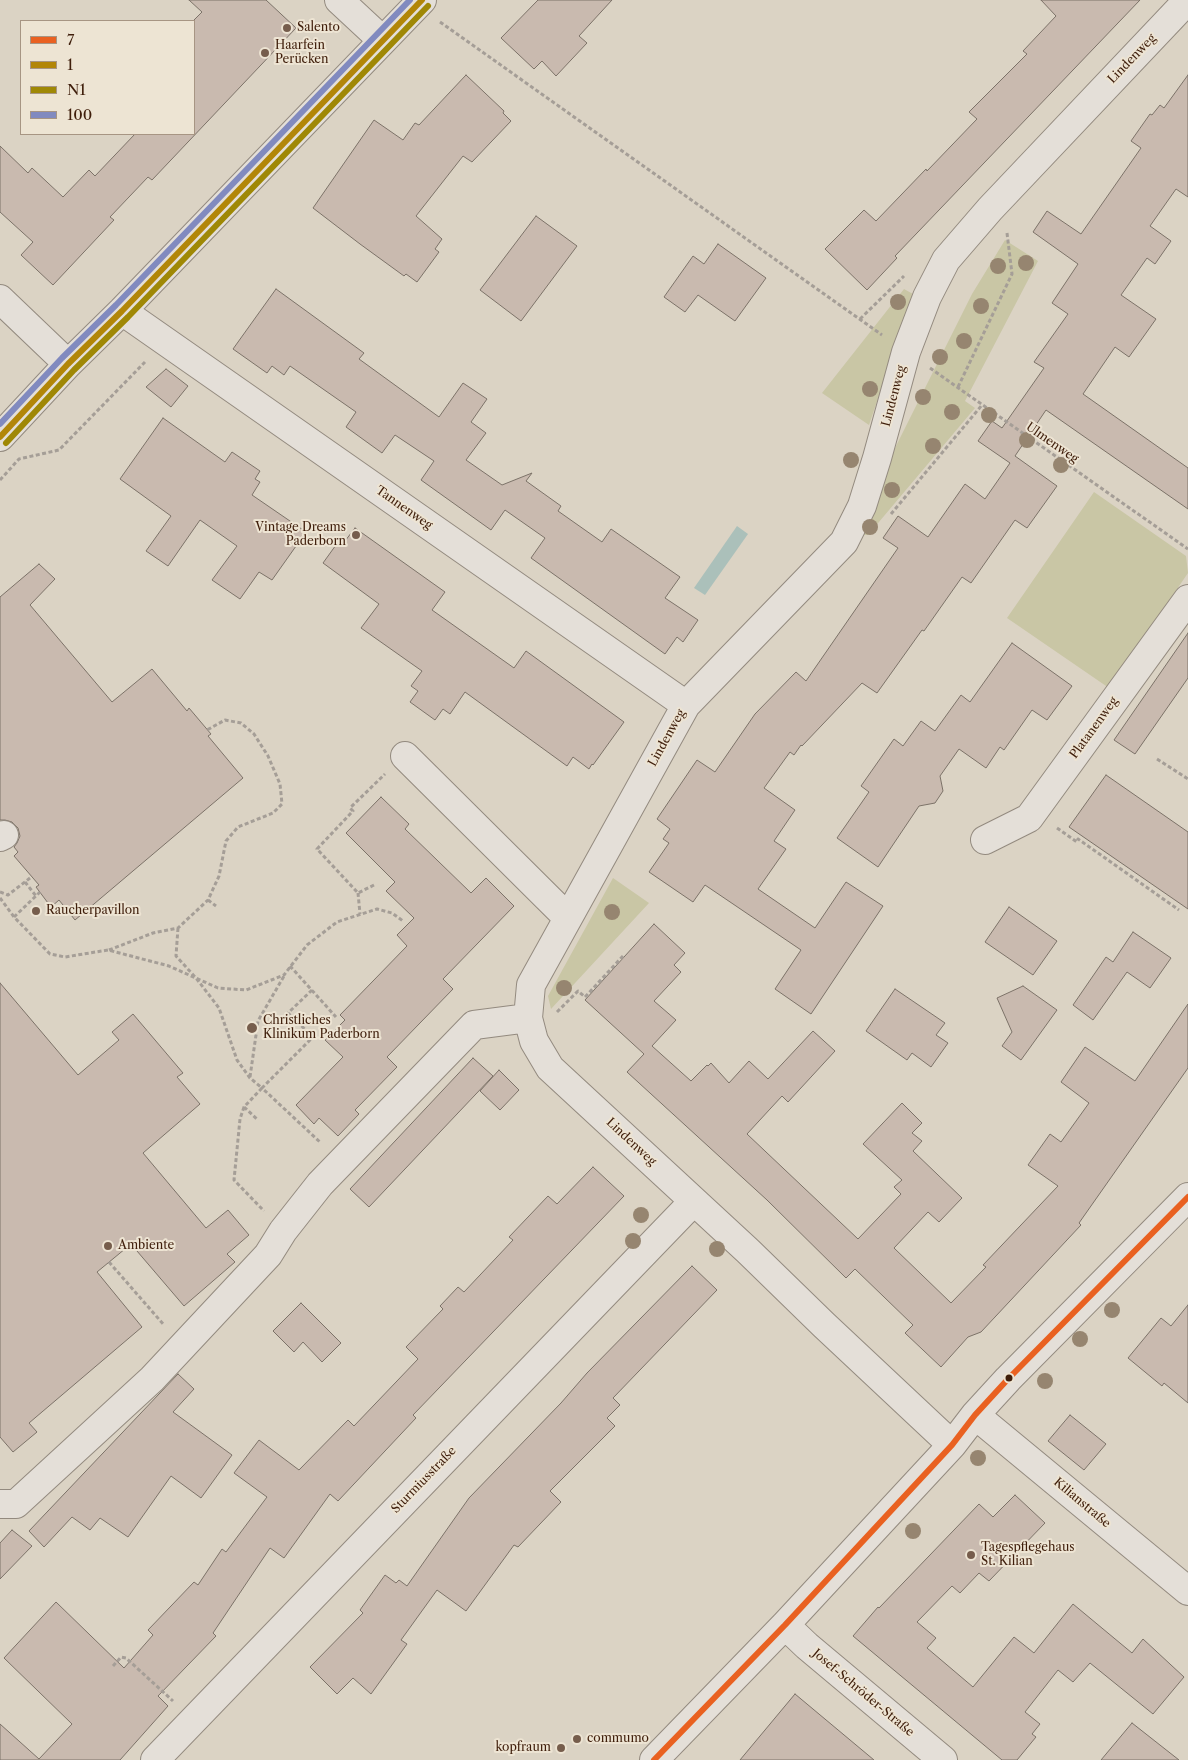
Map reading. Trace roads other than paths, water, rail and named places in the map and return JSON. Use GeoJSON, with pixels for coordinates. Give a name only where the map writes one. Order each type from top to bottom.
{"type":"FeatureCollection","features":[{"type":"Feature","properties":{"kind":"street"},"geometry":{"type":"LineString","coordinates":[[339,0],[382,40]]}},
{"type":"Feature","properties":{"kind":"street"},"geometry":{"type":"LineString","coordinates":[[0,437],[68,364],[122,311],[422,0]]}},
{"type":"Feature","properties":{"kind":"street","name":"Lindenweg"},"geometry":{"type":"LineString","coordinates":[[952,1445],[550,1068],[534,1041],[528,1018],[531,985],[686,705],[844,542],[862,506],[906,352],[927,297],[946,260],[990,208],[1188,0]]}},
{"type":"Feature","properties":{"kind":"street"},"geometry":{"type":"LineString","coordinates":[[0,299],[68,364]]}},
{"type":"Feature","properties":{"kind":"street","name":"Tannenweg"},"geometry":{"type":"LineString","coordinates":[[122,311],[686,705]]}},
{"type":"Feature","properties":{"kind":"street","name":"Platanenweg"},"geometry":{"type":"LineString","coordinates":[[985,840],[1029,818],[1188,599]]}},
{"type":"Feature","properties":{"kind":"street"},"geometry":{"type":"LineString","coordinates":[[405,756],[568,918]]}},
{"type":"Feature","properties":{"kind":"street"},"geometry":{"type":"LineString","coordinates":[[0,1504],[16,1504],[152,1379],[268,1255],[283,1231],[320,1184],[474,1025],[528,1018]]}},
{"type":"Feature","properties":{"kind":"street"},"geometry":{"type":"LineString","coordinates":[[654,1760],[785,1625],[952,1445],[975,1415],[1008,1379],[1188,1197]]}},
{"type":"Feature","properties":{"kind":"street","name":"Sturmiusstraße"},"geometry":{"type":"LineString","coordinates":[[155,1760],[694,1201]]}},
{"type":"Feature","properties":{"kind":"street","name":"Kilianstraße"},"geometry":{"type":"LineString","coordinates":[[975,1415],[1188,1591]]}},
{"type":"Feature","properties":{"kind":"street","name":"Josef-Schröder-Straße"},"geometry":{"type":"LineString","coordinates":[[785,1625],[807,1646],[943,1760]]}},
{"type":"Feature","properties":{"kind":"water"},"geometry":{"type":"Polygon","coordinates":[[[737,526],[748,534],[705,595],[694,588],[737,526]]]}},
{"type":"Feature","properties":{"kind":"place","name":"Salento"},"geometry":{"type":"Point","coordinates":[287,28]}},
{"type":"Feature","properties":{"kind":"place","name":"Haarfein Perücken"},"geometry":{"type":"Point","coordinates":[265,53]}},
{"type":"Feature","properties":{"kind":"place","name":"Vintage Dreams Paderborn"},"geometry":{"type":"Point","coordinates":[356,535]}},
{"type":"Feature","properties":{"kind":"place","name":"Raucherpavillon"},"geometry":{"type":"Point","coordinates":[36,911]}},
{"type":"Feature","properties":{"kind":"place","name":"Christliches Klinikum Paderborn"},"geometry":{"type":"Point","coordinates":[252,1028]}},
{"type":"Feature","properties":{"kind":"place","name":"Ambiente"},"geometry":{"type":"Point","coordinates":[108,1246]}},
{"type":"Feature","properties":{"kind":"place","name":"Tagespflegehaus St. Kilian"},"geometry":{"type":"Point","coordinates":[971,1555]}},
{"type":"Feature","properties":{"kind":"place","name":"commumo"},"geometry":{"type":"Point","coordinates":[577,1739]}},
{"type":"Feature","properties":{"kind":"place","name":"kopfraum"},"geometry":{"type":"Point","coordinates":[561,1748]}}]}
